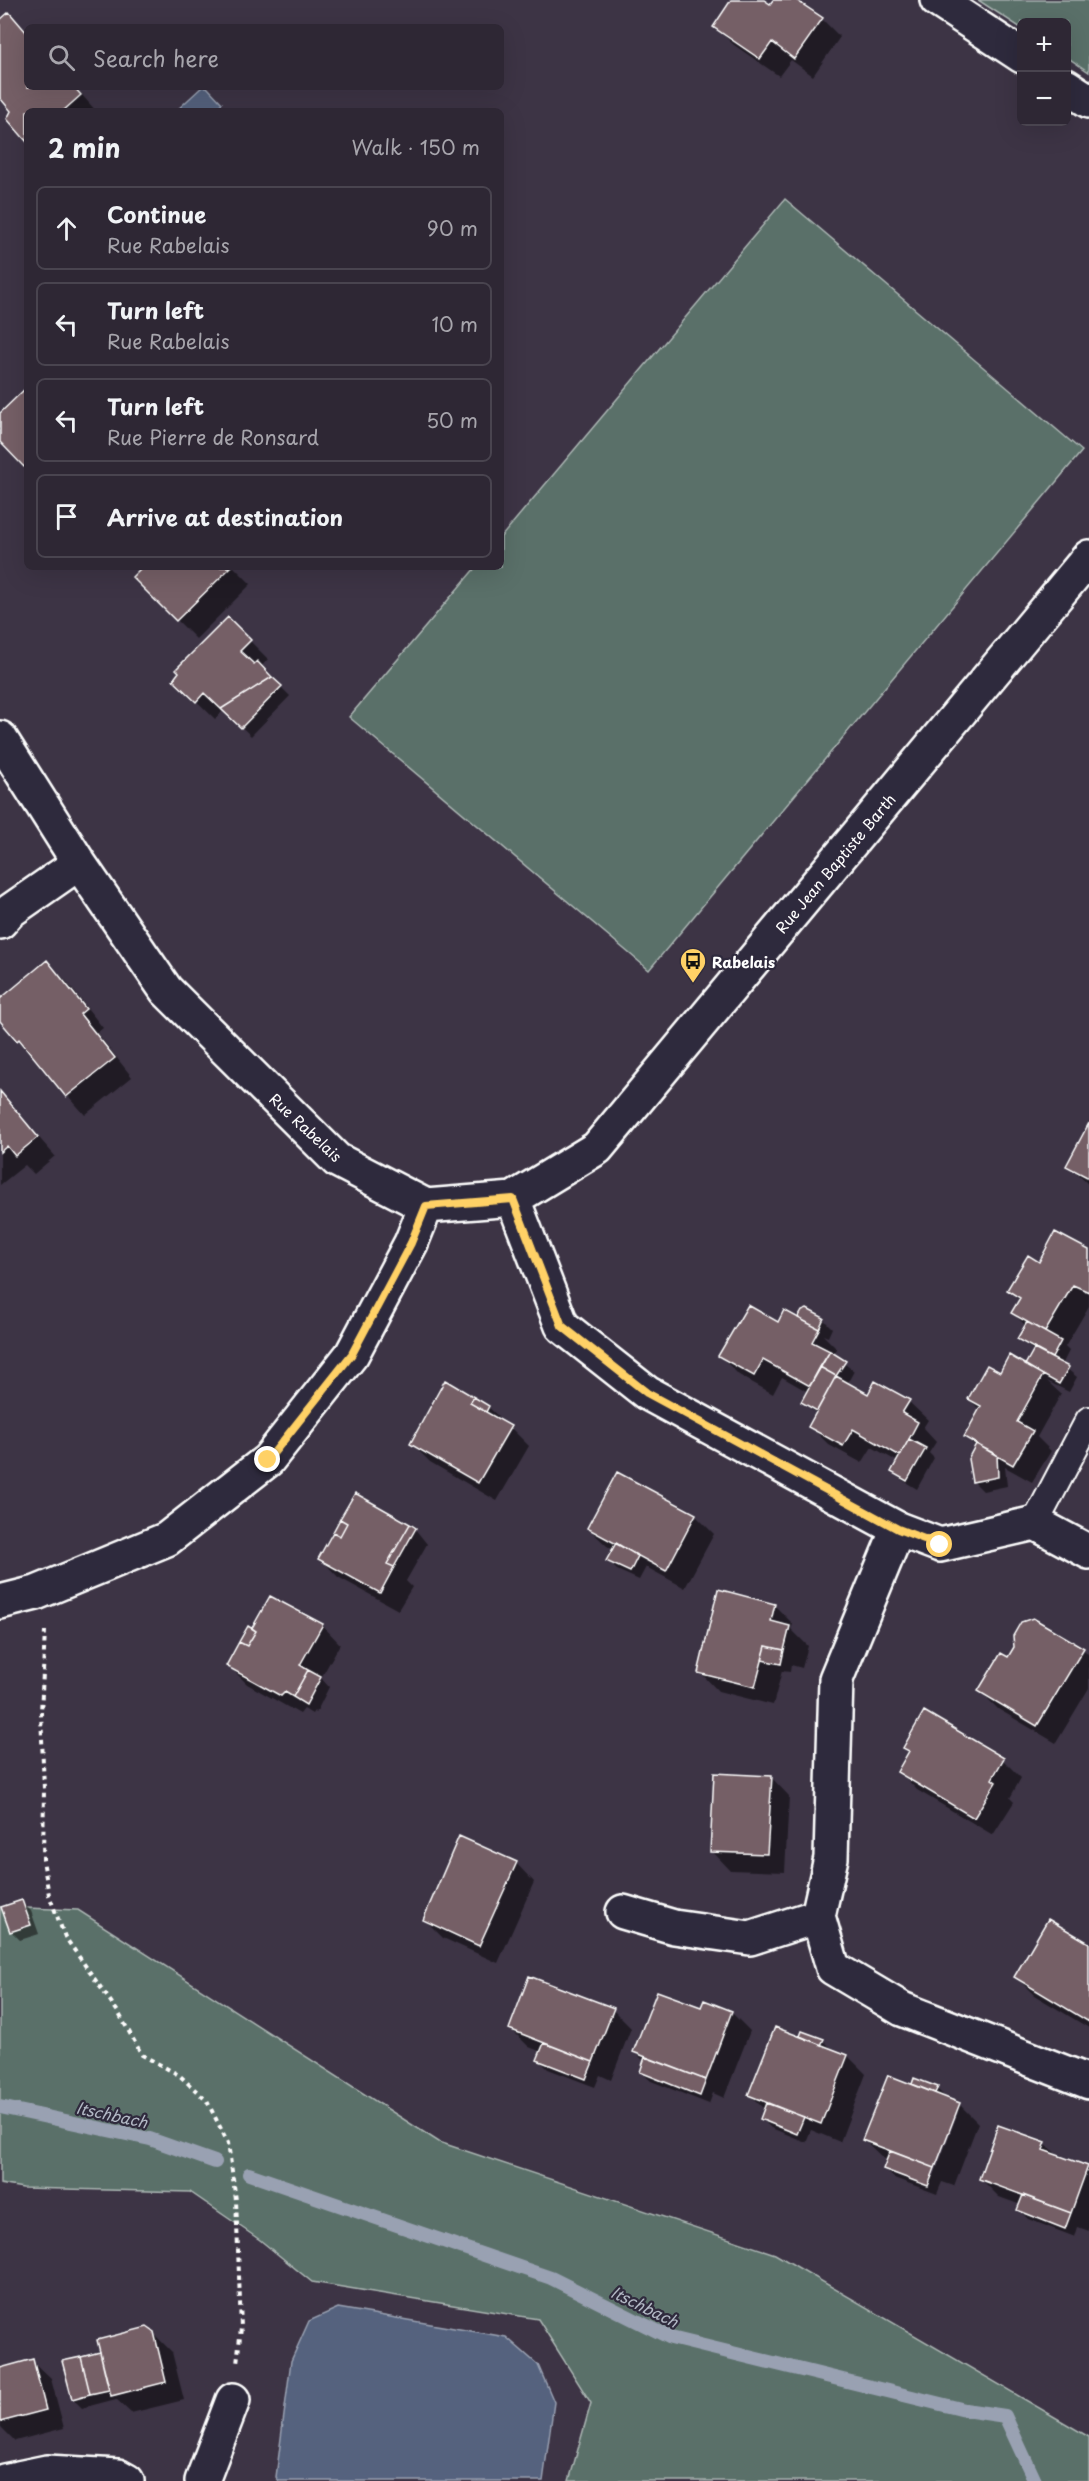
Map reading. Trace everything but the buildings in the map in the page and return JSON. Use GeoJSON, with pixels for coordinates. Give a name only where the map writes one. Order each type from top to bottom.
{"type":"FeatureCollection","features":[{"type":"Feature","properties":{"kind":"street"},"geometry":{"type":"LineString","coordinates":[[937,0],[1017,53]]}},
{"type":"Feature","properties":{"kind":"street"},"geometry":{"type":"LineString","coordinates":[[1071,89],[1089,101]]}},
{"type":"Feature","properties":{"kind":"street","name":"Rue Jean Baptiste Barth"},"geometry":{"type":"LineString","coordinates":[[513,1199],[597,1149],[1089,557]]}},
{"type":"Feature","properties":{"kind":"street","name":"Rue Rabelais"},"geometry":{"type":"LineString","coordinates":[[0,738],[79,863],[166,990],[338,1160],[426,1206]]}},
{"type":"Feature","properties":{"kind":"street"},"geometry":{"type":"LineString","coordinates":[[0,922],[10,911],[79,863]]}},
{"type":"Feature","properties":{"kind":"street"},"geometry":{"type":"LineString","coordinates":[[0,1602],[46,1588],[167,1539],[268,1460],[352,1354],[411,1243],[426,1206],[513,1199],[562,1326],[647,1393],[898,1529],[940,1545],[1035,1524],[1089,1551]]}},
{"type":"Feature","properties":{"kind":"street"},"geometry":{"type":"LineString","coordinates":[[898,1529],[836,1678],[831,1858],[818,1916],[833,1968],[902,2009],[1089,2082]]}},
{"type":"Feature","properties":{"kind":"street"},"geometry":{"type":"LineString","coordinates":[[623,1912],[674,1927],[750,1938],[818,1916]]}},
{"type":"Feature","properties":{"kind":"street"},"geometry":{"type":"LineString","coordinates":[[202,2481],[233,2400]]}},
{"type":"Feature","properties":{"kind":"street"},"geometry":{"type":"LineString","coordinates":[[4,2481],[47,2472],[117,2476],[127,2481]]}},
{"type":"Feature","properties":{"kind":"lane"},"geometry":{"type":"LineString","coordinates":[[1035,1524],[1089,1420]]}},
{"type":"Feature","properties":{"kind":"path"},"geometry":{"type":"LineString","coordinates":[[46,1588],[40,1713],[44,1789],[43,1860],[49,1895],[65,1937],[117,2012],[142,2055],[179,2075],[207,2101],[228,2143],[236,2200],[242,2328],[233,2400]]}},
{"type":"Feature","properties":{"kind":"green space"},"geometry":{"type":"Polygon","coordinates":[[[978,0],[1089,0],[1089,72],[1071,60],[1071,18],[1017,18],[1017,25],[978,0]]]}},
{"type":"Feature","properties":{"kind":"green space"},"geometry":{"type":"Polygon","coordinates":[[[785,199],[1082,451],[649,970],[349,717],[473,570],[504,570],[504,533],[785,199]]]}},
{"type":"Feature","properties":{"kind":"green space"},"geometry":{"type":"Polygon","coordinates":[[[0,1907],[78,1910],[439,2142],[775,2254],[1089,2437],[1089,2481],[569,2481],[591,2403],[538,2319],[312,2282],[260,2240],[190,2192],[23,2188],[0,2184],[0,1907]]]}},
{"type":"Feature","properties":{"kind":"water"},"geometry":{"type":"Polygon","coordinates":[[[199,90],[210,90],[222,103],[216,108],[179,108],[199,90]]]}},
{"type":"Feature","properties":{"kind":"water"},"geometry":{"type":"Polygon","coordinates":[[[338,2308],[506,2337],[538,2365],[554,2402],[543,2481],[279,2481],[276,2477],[291,2361],[309,2321],[338,2308]]]}},
{"type":"Feature","properties":{"kind":"waterway","name":"Itschbach"},"geometry":{"type":"LineString","coordinates":[[0,2107],[150,2139],[215,2162]]}},
{"type":"Feature","properties":{"kind":"waterway","name":"Itschbach"},"geometry":{"type":"LineString","coordinates":[[249,2174],[551,2278],[671,2338],[965,2410],[1005,2416],[1035,2481]]}},
{"type":"Feature","properties":{"kind":"place","name":"Rabelais"},"geometry":{"type":"Point","coordinates":[693,984]}},
{"type":"Feature","properties":{"kind":"route"},"geometry":{"type":"LineString","coordinates":[[268,1460],[352,1354],[411,1243],[426,1206],[513,1199],[562,1326],[647,1393],[898,1529],[940,1545]]}}]}
